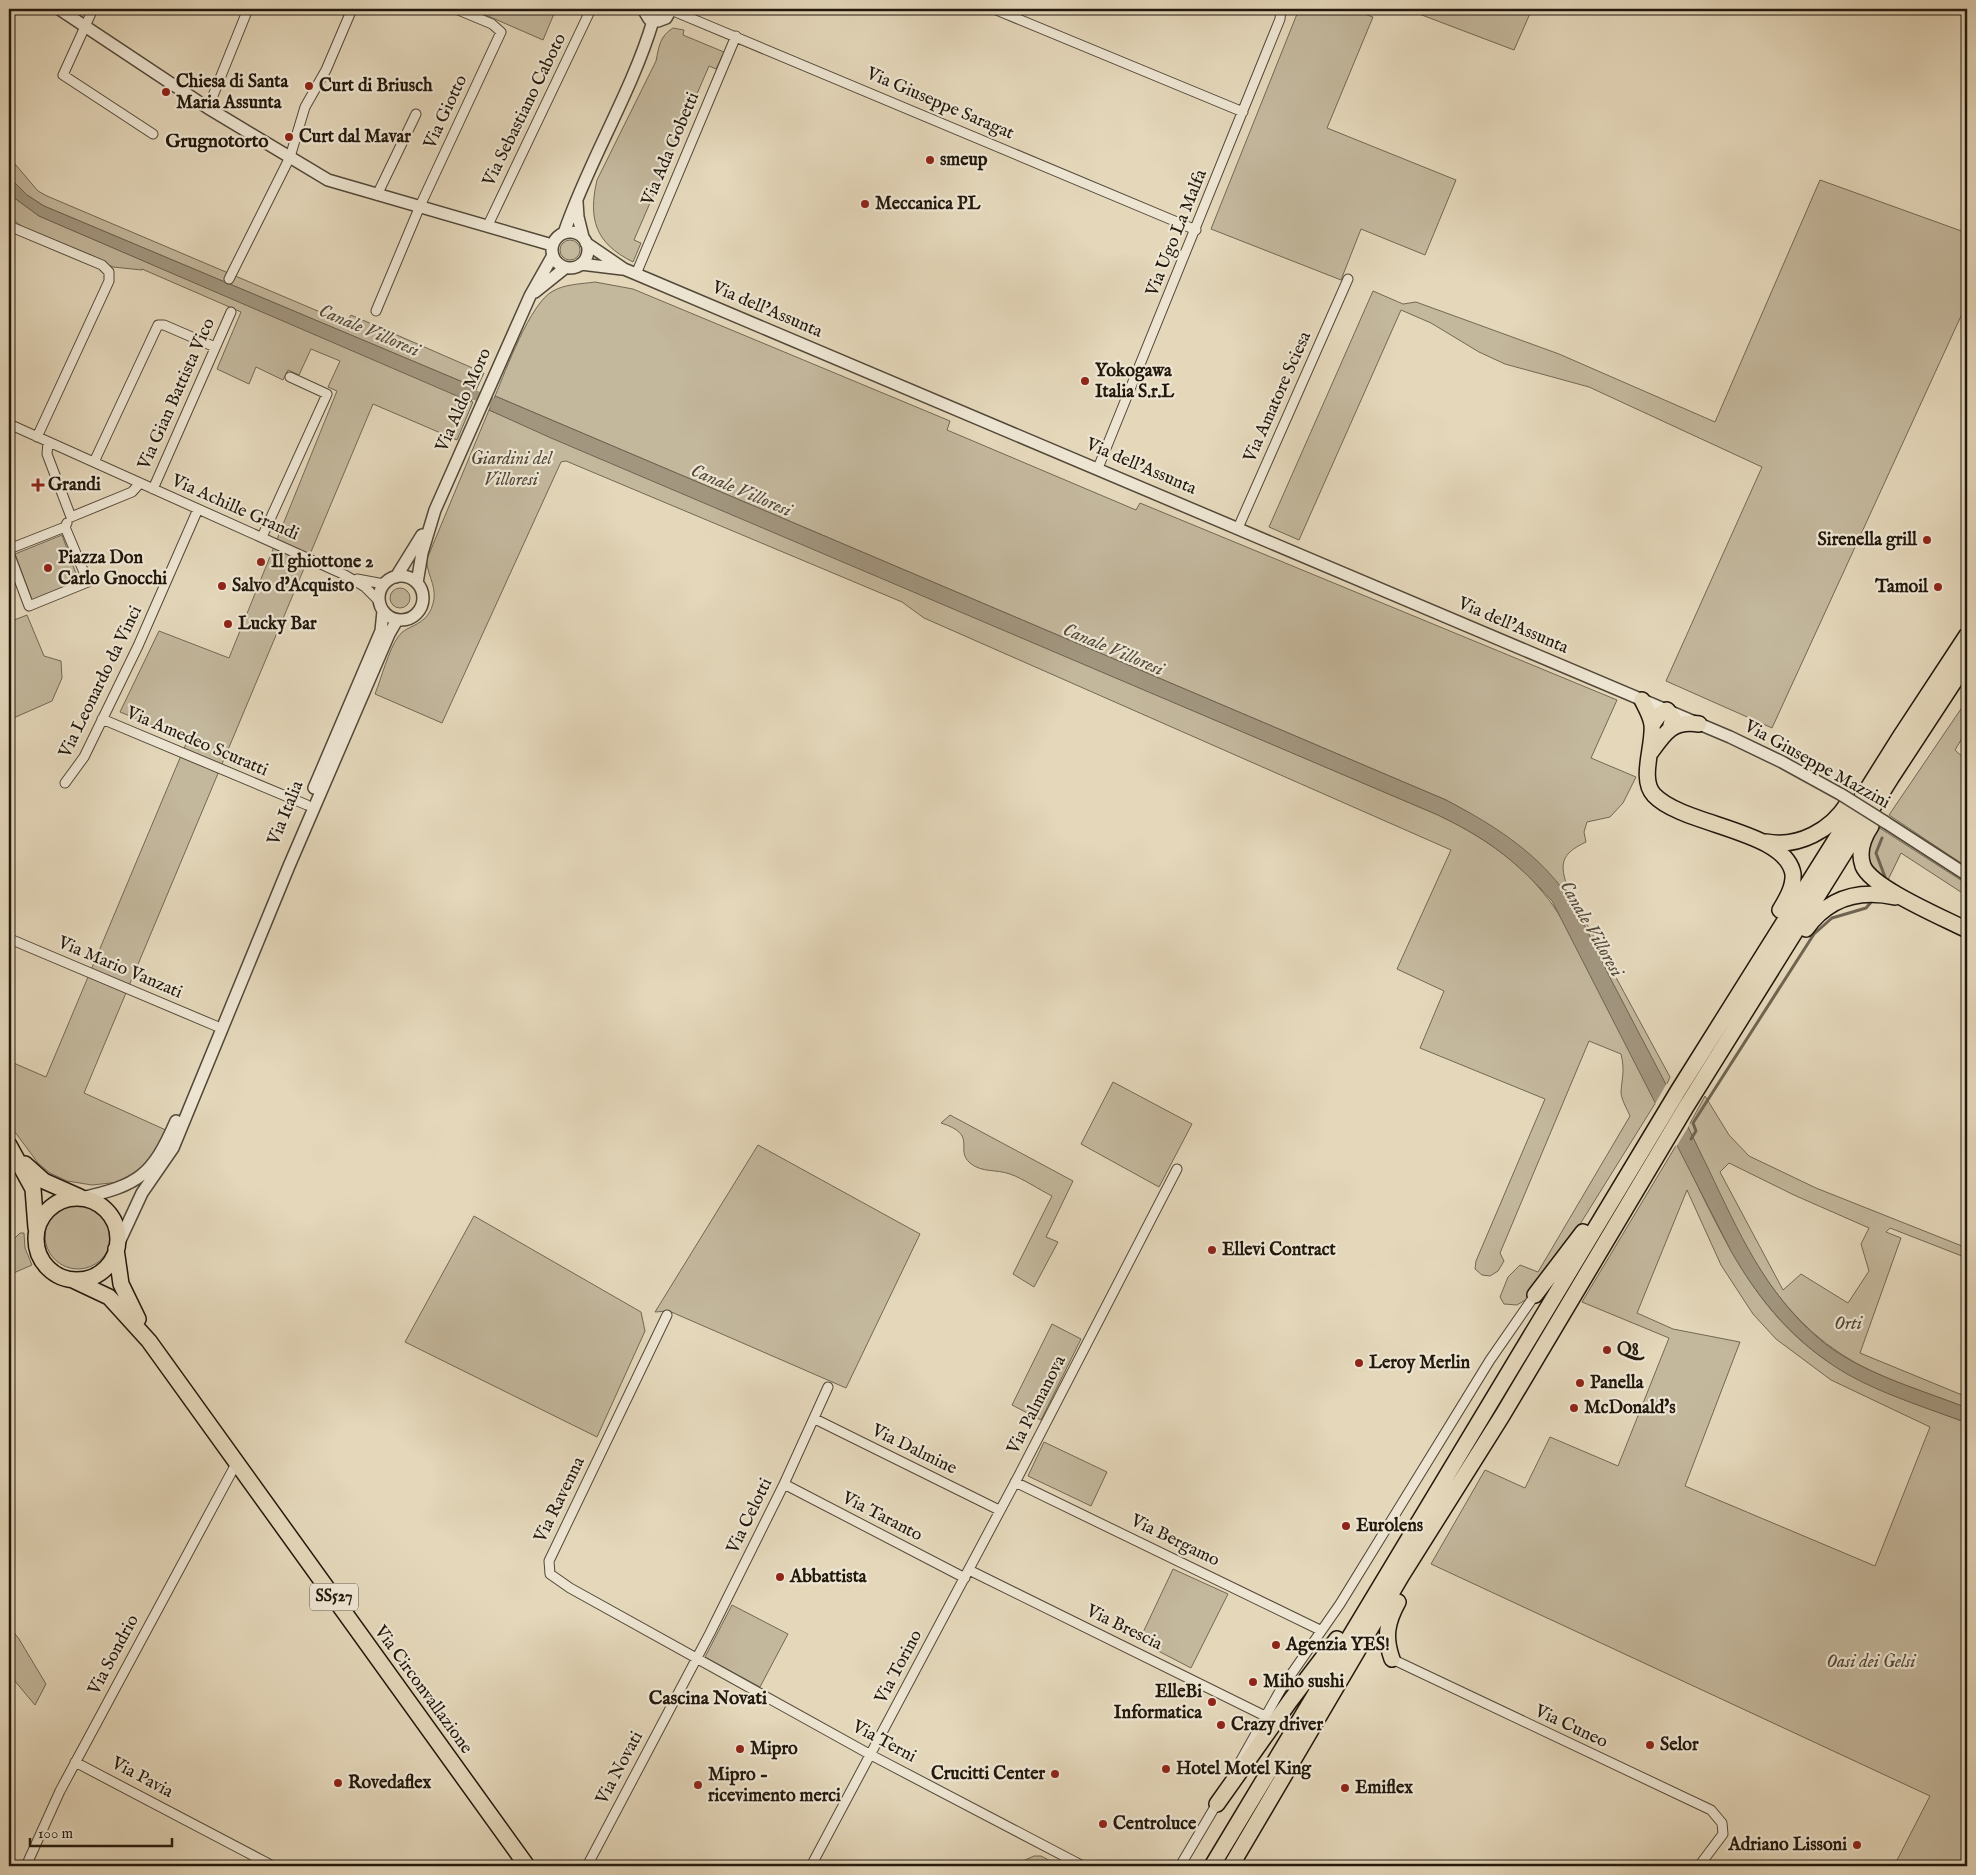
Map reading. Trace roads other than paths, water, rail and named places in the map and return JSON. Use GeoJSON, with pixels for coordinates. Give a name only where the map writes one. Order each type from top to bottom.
{"type":"FeatureCollection","features":[{"type":"Feature","properties":{"kind":"main road"},"geometry":{"type":"LineString","coordinates":[[1231,1866],[1272,1795],[1405,1544],[1758,961],[1967,635]]}},
{"type":"Feature","properties":{"kind":"main road"},"geometry":{"type":"LineString","coordinates":[[1212,1866],[1353,1645],[1402,1575],[1442,1512],[1502,1416],[1585,1274],[1771,969],[1890,778],[1967,662]]}},
{"type":"Feature","properties":{"kind":"main road"},"geometry":{"type":"LineString","coordinates":[[1642,700],[1652,725],[1647,779],[1654,795],[1677,809],[1755,839],[1778,851],[1790,866],[1792,874],[1790,890],[1762,941],[1758,961]]}},
{"type":"Feature","properties":{"kind":"main road"},"geometry":{"type":"LineString","coordinates":[[1652,725],[1659,715],[1667,710],[1673,718],[1670,729]]}},
{"type":"Feature","properties":{"kind":"main road"},"geometry":{"type":"LineString","coordinates":[[1651,752],[1670,729],[1680,723],[1699,724]]}},
{"type":"Feature","properties":{"kind":"main road"},"geometry":{"type":"LineString","coordinates":[[1755,839],[1774,843],[1795,842],[1827,826],[1844,809],[1869,771],[1900,737]]}},
{"type":"Feature","properties":{"kind":"main road"},"geometry":{"type":"LineString","coordinates":[[1890,778],[1894,788],[1866,834],[1861,851],[1863,867],[1871,877],[1906,899],[1967,930]]}},
{"type":"Feature","properties":{"kind":"main road"},"geometry":{"type":"LineString","coordinates":[[1771,969],[1784,962],[1818,913],[1838,900],[1868,893],[1906,899]]}},
{"type":"Feature","properties":{"kind":"main road"},"geometry":{"type":"LineString","coordinates":[[1535,1296],[1579,1239],[1657,1126]]}},
{"type":"Feature","properties":{"kind":"main road"},"geometry":{"type":"LineString","coordinates":[[12,1150],[44,1181],[99,1204],[111,1217],[117,1233],[116,1249],[121,1284],[149,1340]]}},
{"type":"Feature","properties":{"kind":"main road"},"geometry":{"type":"LineString","coordinates":[[12,1150],[33,1189],[36,1245],[42,1262],[54,1273],[109,1297],[149,1340]]}},
{"type":"Feature","properties":{"kind":"main road"},"geometry":{"type":"LineString","coordinates":[[36,1229],[41,1217],[52,1206],[65,1199],[81,1198]]}},
{"type":"Feature","properties":{"kind":"main road"},"geometry":{"type":"LineString","coordinates":[[73,1280],[87,1279],[100,1273],[111,1262],[116,1249]]}},
{"type":"Feature","properties":{"kind":"main road","name":"Via Circonvallazione"},"geometry":{"type":"LineString","coordinates":[[149,1340],[527,1866]]}},
{"type":"Feature","properties":{"kind":"main road"},"geometry":{"type":"LineString","coordinates":[[1217,1804],[1405,1544]]}},
{"type":"Feature","properties":{"kind":"main road"},"geometry":{"type":"LineString","coordinates":[[1392,1659],[1387,1646],[1386,1630],[1389,1618],[1405,1590],[1402,1575]]}},
{"type":"Feature","properties":{"kind":"main road"},"geometry":{"type":"LineString","coordinates":[[1243,1866],[1276,1808],[1272,1795]]}},
{"type":"Feature","properties":{"kind":"street"},"geometry":{"type":"LineString","coordinates":[[59,9],[208,108],[328,180],[552,245]]}},
{"type":"Feature","properties":{"kind":"street"},"geometry":{"type":"LineString","coordinates":[[93,9],[63,75],[153,134]]}},
{"type":"Feature","properties":{"kind":"street"},"geometry":{"type":"LineString","coordinates":[[208,108],[248,9]]}},
{"type":"Feature","properties":{"kind":"street"},"geometry":{"type":"LineString","coordinates":[[229,279],[290,158],[305,107],[326,70],[352,9]]}},
{"type":"Feature","properties":{"kind":"street","name":"Via Giotto"},"geometry":{"type":"LineString","coordinates":[[376,311],[420,206],[502,32],[492,24],[456,9]]}},
{"type":"Feature","properties":{"kind":"street","name":"Via Sebastiano Caboto"},"geometry":{"type":"LineString","coordinates":[[488,226],[591,9]]}},
{"type":"Feature","properties":{"kind":"street"},"geometry":{"type":"LineString","coordinates":[[643,9],[646,15],[653,20],[662,20],[671,9]]}},
{"type":"Feature","properties":{"kind":"street","name":"Via Giuseppe Saragat"},"geometry":{"type":"LineString","coordinates":[[671,9],[1196,230]]}},
{"type":"Feature","properties":{"kind":"street"},"geometry":{"type":"LineString","coordinates":[[994,9],[1243,112]]}},
{"type":"Feature","properties":{"kind":"street","name":"Via Ugo La Malfa"},"geometry":{"type":"LineString","coordinates":[[1098,468],[1196,230],[1280,19],[1281,9]]}},
{"type":"Feature","properties":{"kind":"street"},"geometry":{"type":"LineString","coordinates":[[564,232],[578,193],[639,62],[653,20]]}},
{"type":"Feature","properties":{"kind":"street","name":"Via Ada Gobetti"},"geometry":{"type":"LineString","coordinates":[[636,274],[736,36]]}},
{"type":"Feature","properties":{"kind":"street"},"geometry":{"type":"LineString","coordinates":[[377,195],[416,114]]}},
{"type":"Feature","properties":{"kind":"street"},"geometry":{"type":"LineString","coordinates":[[578,193],[578,216],[585,240],[587,254],[581,264],[565,268],[552,257],[552,245],[558,235],[564,232],[577,233],[585,240]]}},
{"type":"Feature","properties":{"kind":"street"},"geometry":{"type":"LineString","coordinates":[[9,226],[102,265],[109,272],[109,281],[37,437]]}},
{"type":"Feature","properties":{"kind":"street","name":"Via dell'Assunta"},"geometry":{"type":"LineString","coordinates":[[585,240],[624,269],[1098,468],[1642,700]]}},
{"type":"Feature","properties":{"kind":"street","name":"Via Aldo Moro"},"geometry":{"type":"LineString","coordinates":[[396,577],[432,518],[530,296],[552,257]]}},
{"type":"Feature","properties":{"kind":"street","name":"Via dell'Assunta"},"geometry":{"type":"LineString","coordinates":[[581,264],[624,269]]}},
{"type":"Feature","properties":{"kind":"street","name":"Via Aldo Moro"},"geometry":{"type":"LineString","coordinates":[[530,296],[565,268]]}},
{"type":"Feature","properties":{"kind":"street","name":"Via Amatore Sciesa"},"geometry":{"type":"LineString","coordinates":[[1238,528],[1348,279]]}},
{"type":"Feature","properties":{"kind":"street","name":"Via Gian Battista Vico"},"geometry":{"type":"LineString","coordinates":[[153,489],[231,312]]}},
{"type":"Feature","properties":{"kind":"street"},"geometry":{"type":"LineString","coordinates":[[94,462],[158,325],[164,324],[215,347]]}},
{"type":"Feature","properties":{"kind":"street"},"geometry":{"type":"LineString","coordinates":[[262,537],[327,394],[290,377]]}},
{"type":"Feature","properties":{"kind":"street","name":"Via Achille Grandi"},"geometry":{"type":"LineString","coordinates":[[9,424],[345,575],[365,587],[381,606]]}},
{"type":"Feature","properties":{"kind":"street"},"geometry":{"type":"LineString","coordinates":[[48,442],[47,454],[71,517]]}},
{"type":"Feature","properties":{"kind":"street"},"geometry":{"type":"LineString","coordinates":[[65,527],[88,582],[29,606],[9,551],[65,527],[71,517],[132,492],[140,483]]}},
{"type":"Feature","properties":{"kind":"street","name":"Via Leonardo da Vinci"},"geometry":{"type":"LineString","coordinates":[[65,783],[80,766],[138,646],[198,509]]}},
{"type":"Feature","properties":{"kind":"street","name":"Via Aldo Moro"},"geometry":{"type":"LineString","coordinates":[[417,583],[432,518]]}},
{"type":"Feature","properties":{"kind":"street","name":"Via Achille Grandi"},"geometry":{"type":"LineString","coordinates":[[345,575],[384,584]]}},
{"type":"Feature","properties":{"kind":"street"},"geometry":{"type":"LineString","coordinates":[[396,577],[409,578],[417,583],[422,594],[422,606],[414,616],[397,620],[381,606],[380,592],[384,584],[396,577]]}},
{"type":"Feature","properties":{"kind":"street","name":"Via Italia"},"geometry":{"type":"LineString","coordinates":[[81,1198],[123,1187],[139,1179],[152,1166],[166,1145],[381,631],[381,606]]}},
{"type":"Feature","properties":{"kind":"street","name":"Via Italia"},"geometry":{"type":"LineString","coordinates":[[116,1249],[142,1193],[173,1148],[299,842],[389,634],[397,620]]}},
{"type":"Feature","properties":{"kind":"street","name":"Via Giuseppe Mazzini"},"geometry":{"type":"LineString","coordinates":[[1642,700],[1776,758],[1842,795],[1967,875]]}},
{"type":"Feature","properties":{"kind":"street","name":"Via Amedeo Scuratti"},"geometry":{"type":"LineString","coordinates":[[102,720],[307,805]]}},
{"type":"Feature","properties":{"kind":"street"},"geometry":{"type":"LineString","coordinates":[[299,842],[300,833],[307,817],[307,805],[313,801],[329,773]]}},
{"type":"Feature","properties":{"kind":"street","name":"Via Mario Vanzati"},"geometry":{"type":"LineString","coordinates":[[10,939],[216,1026]]}},
{"type":"Feature","properties":{"kind":"street","name":"Via Italia"},"geometry":{"type":"LineString","coordinates":[[216,1026],[221,1023],[236,993]]}},
{"type":"Feature","properties":{"kind":"street","name":"Via Italia"},"geometry":{"type":"LineString","coordinates":[[205,1072],[216,1038],[216,1026]]}},
{"type":"Feature","properties":{"kind":"street","name":"Via Palmanova"},"geometry":{"type":"LineString","coordinates":[[1015,1482],[1177,1169]]}},
{"type":"Feature","properties":{"kind":"street"},"geometry":{"type":"LineString","coordinates":[[1180,1866],[1217,1804],[1265,1716],[1320,1630],[1340,1604],[1490,1360],[1535,1296]]}},
{"type":"Feature","properties":{"kind":"street","name":"Via Ravenna"},"geometry":{"type":"LineString","coordinates":[[667,1316],[549,1561],[554,1578],[697,1658]]}},
{"type":"Feature","properties":{"kind":"street","name":"Via Celotti"},"geometry":{"type":"LineString","coordinates":[[697,1658],[784,1484],[815,1419],[828,1386]]}},
{"type":"Feature","properties":{"kind":"street","name":"Via Dalmine"},"geometry":{"type":"LineString","coordinates":[[815,1419],[999,1510]]}},
{"type":"Feature","properties":{"kind":"street","name":"Via Sondrio"},"geometry":{"type":"LineString","coordinates":[[26,1866],[75,1762],[237,1462]]}},
{"type":"Feature","properties":{"kind":"street","name":"Via Bergamo"},"geometry":{"type":"LineString","coordinates":[[1015,1482],[1320,1630]]}},
{"type":"Feature","properties":{"kind":"street","name":"Via Torino"},"geometry":{"type":"LineString","coordinates":[[811,1866],[1015,1482]]}},
{"type":"Feature","properties":{"kind":"street","name":"Via Taranto"},"geometry":{"type":"LineString","coordinates":[[784,1484],[967,1574]]}},
{"type":"Feature","properties":{"kind":"street","name":"Via Brescia"},"geometry":{"type":"LineString","coordinates":[[967,1574],[1265,1716]]}},
{"type":"Feature","properties":{"kind":"street","name":"Via Terni"},"geometry":{"type":"LineString","coordinates":[[697,1658],[871,1755],[1084,1866]]}},
{"type":"Feature","properties":{"kind":"street","name":"Via Novati"},"geometry":{"type":"LineString","coordinates":[[587,1866],[697,1658]]}},
{"type":"Feature","properties":{"kind":"street","name":"Via Cuneo"},"geometry":{"type":"LineString","coordinates":[[1392,1659],[1711,1810],[1722,1823],[1723,1834],[1699,1866]]}},
{"type":"Feature","properties":{"kind":"street","name":"Via Pavia"},"geometry":{"type":"LineString","coordinates":[[75,1762],[273,1866]]}},
{"type":"Feature","properties":{"kind":"waterway","name":"Canale Villoresi"},"geometry":{"type":"LineString","coordinates":[[463,390],[505,408]]}},
{"type":"Feature","properties":{"kind":"waterway"},"geometry":{"type":"LineString","coordinates":[[1882,838],[1876,853],[1885,877]]}},
{"type":"Feature","properties":{"kind":"waterway"},"geometry":{"type":"LineString","coordinates":[[1691,1139],[1696,1131],[1693,1123],[1814,934],[1832,918],[1866,908],[1873,900]]}},
{"type":"Feature","properties":{"kind":"place","name":"Curt di Briusch"},"geometry":{"type":"Point","coordinates":[309,86]}},
{"type":"Feature","properties":{"kind":"place","name":"Chiesa di Santa Maria Assunta"},"geometry":{"type":"Point","coordinates":[166,92]}},
{"type":"Feature","properties":{"kind":"place","name":"Curt dal Mavar"},"geometry":{"type":"Point","coordinates":[289,137]}},
{"type":"Feature","properties":{"kind":"place","name":"smeup"},"geometry":{"type":"Point","coordinates":[930,160]}},
{"type":"Feature","properties":{"kind":"place","name":"Meccanica PL"},"geometry":{"type":"Point","coordinates":[865,204]}},
{"type":"Feature","properties":{"kind":"place","name":"Yokogawa Italia S.r.L"},"geometry":{"type":"Point","coordinates":[1085,381]}},
{"type":"Feature","properties":{"kind":"place","name":"Grandi"},"geometry":{"type":"Point","coordinates":[38,485]}},
{"type":"Feature","properties":{"kind":"place","name":"Sirenella grill"},"geometry":{"type":"Point","coordinates":[1927,540]}},
{"type":"Feature","properties":{"kind":"place","name":"Il ghiottone 2"},"geometry":{"type":"Point","coordinates":[261,562]}},
{"type":"Feature","properties":{"kind":"place","name":"Piazza Don Carlo Gnocchi"},"geometry":{"type":"Point","coordinates":[48,568]}},
{"type":"Feature","properties":{"kind":"place","name":"Salvo d'Acquisto"},"geometry":{"type":"Point","coordinates":[222,586]}},
{"type":"Feature","properties":{"kind":"place","name":"Tamoil"},"geometry":{"type":"Point","coordinates":[1938,587]}},
{"type":"Feature","properties":{"kind":"place","name":"Lucky Bar"},"geometry":{"type":"Point","coordinates":[228,624]}},
{"type":"Feature","properties":{"kind":"place","name":"Ellevi Contract"},"geometry":{"type":"Point","coordinates":[1212,1250]}},
{"type":"Feature","properties":{"kind":"place","name":"Q8"},"geometry":{"type":"Point","coordinates":[1607,1350]}},
{"type":"Feature","properties":{"kind":"place","name":"Leroy Merlin"},"geometry":{"type":"Point","coordinates":[1359,1363]}},
{"type":"Feature","properties":{"kind":"place","name":"Panella"},"geometry":{"type":"Point","coordinates":[1580,1383]}},
{"type":"Feature","properties":{"kind":"place","name":"McDonald's"},"geometry":{"type":"Point","coordinates":[1574,1408]}},
{"type":"Feature","properties":{"kind":"place","name":"Eurolens"},"geometry":{"type":"Point","coordinates":[1346,1526]}},
{"type":"Feature","properties":{"kind":"place","name":"Abbattista"},"geometry":{"type":"Point","coordinates":[780,1577]}},
{"type":"Feature","properties":{"kind":"place","name":"Agenzia YES!"},"geometry":{"type":"Point","coordinates":[1276,1645]}},
{"type":"Feature","properties":{"kind":"place","name":"Miho sushi"},"geometry":{"type":"Point","coordinates":[1253,1682]}},
{"type":"Feature","properties":{"kind":"place","name":"ElleBi Informatica"},"geometry":{"type":"Point","coordinates":[1212,1702]}},
{"type":"Feature","properties":{"kind":"place","name":"Crazy driver"},"geometry":{"type":"Point","coordinates":[1221,1725]}},
{"type":"Feature","properties":{"kind":"place","name":"Selor"},"geometry":{"type":"Point","coordinates":[1650,1745]}},
{"type":"Feature","properties":{"kind":"place","name":"Mipro"},"geometry":{"type":"Point","coordinates":[740,1749]}},
{"type":"Feature","properties":{"kind":"place","name":"Hotel Motel King"},"geometry":{"type":"Point","coordinates":[1166,1769]}},
{"type":"Feature","properties":{"kind":"place","name":"Crucitti Center"},"geometry":{"type":"Point","coordinates":[1055,1774]}},
{"type":"Feature","properties":{"kind":"place","name":"Rovedaflex"},"geometry":{"type":"Point","coordinates":[338,1783]}},
{"type":"Feature","properties":{"kind":"place","name":"Mipro - ricevimento merci"},"geometry":{"type":"Point","coordinates":[698,1785]}},
{"type":"Feature","properties":{"kind":"place","name":"Emiflex"},"geometry":{"type":"Point","coordinates":[1345,1788]}},
{"type":"Feature","properties":{"kind":"place","name":"Centroluce"},"geometry":{"type":"Point","coordinates":[1103,1824]}},
{"type":"Feature","properties":{"kind":"place","name":"Adriano Lissoni"},"geometry":{"type":"Point","coordinates":[1857,1845]}},
{"type":"Feature","properties":{"kind":"district","name":"Grugnotorto"},"geometry":{"type":"Point","coordinates":[217,142]}},
{"type":"Feature","properties":{"kind":"district","name":"Cascina Novati"},"geometry":{"type":"Point","coordinates":[708,1699]}},
{"type":"Feature","properties":{"kind":"park label","name":"Giardini del Villoresi"},"geometry":{"type":"Point","coordinates":[511,469]}},
{"type":"Feature","properties":{"kind":"park label","name":"Orti"},"geometry":{"type":"Point","coordinates":[1848,1324]}},
{"type":"Feature","properties":{"kind":"park label","name":"Oasi dei Gelsi"},"geometry":{"type":"Point","coordinates":[1871,1662]}}]}
